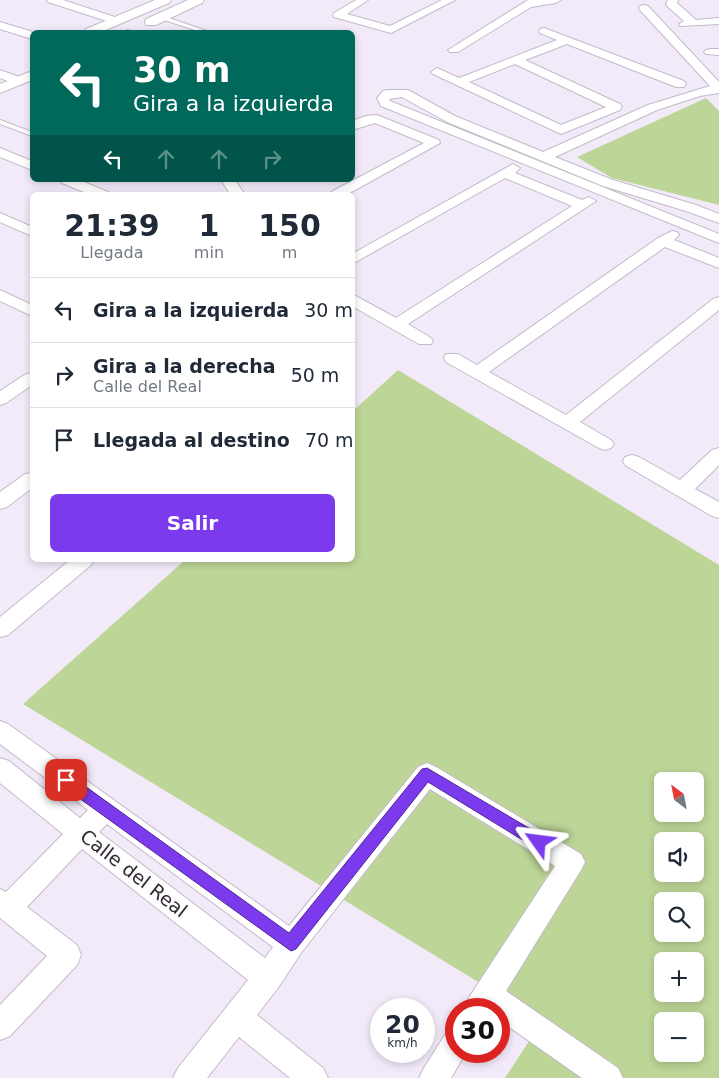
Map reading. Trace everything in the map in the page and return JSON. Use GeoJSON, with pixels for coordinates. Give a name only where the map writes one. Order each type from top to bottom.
{"type":"FeatureCollection","features":[{"type":"Feature","properties":{"kind":"street"},"geometry":{"type":"LineString","coordinates":[[52,0],[117,21]]}},
{"type":"Feature","properties":{"kind":"street"},"geometry":{"type":"LineString","coordinates":[[96,30],[165,0]]}},
{"type":"Feature","properties":{"kind":"street"},"geometry":{"type":"LineString","coordinates":[[132,30],[198,0]]}},
{"type":"Feature","properties":{"kind":"street"},"geometry":{"type":"LineString","coordinates":[[363,0],[338,15],[388,30],[397,29],[450,0]]}},
{"type":"Feature","properties":{"kind":"street"},"geometry":{"type":"LineString","coordinates":[[454,50],[532,2],[556,0]]}},
{"type":"Feature","properties":{"kind":"street"},"geometry":{"type":"LineString","coordinates":[[672,1],[688,23],[719,21]]}},
{"type":"Feature","properties":{"kind":"street"},"geometry":{"type":"LineString","coordinates":[[680,12],[647,11],[719,88]]}},
{"type":"Feature","properties":{"kind":"street"},"geometry":{"type":"LineString","coordinates":[[0,24],[30,35]]}},
{"type":"Feature","properties":{"kind":"street"},"geometry":{"type":"LineString","coordinates":[[544,31],[680,84]]}},
{"type":"Feature","properties":{"kind":"street"},"geometry":{"type":"LineString","coordinates":[[460,82],[567,40]]}},
{"type":"Feature","properties":{"kind":"street"},"geometry":{"type":"LineString","coordinates":[[437,72],[558,130],[564,130],[616,107],[515,60]]}},
{"type":"Feature","properties":{"kind":"street"},"geometry":{"type":"LineString","coordinates":[[0,74],[16,66]]}},
{"type":"Feature","properties":{"kind":"street"},"geometry":{"type":"LineString","coordinates":[[699,68],[719,67]]}},
{"type":"Feature","properties":{"kind":"street"},"geometry":{"type":"LineString","coordinates":[[0,74],[18,81]]}},
{"type":"Feature","properties":{"kind":"street"},"geometry":{"type":"LineString","coordinates":[[0,90],[30,75]]}},
{"type":"Feature","properties":{"kind":"street"},"geometry":{"type":"LineString","coordinates":[[544,157],[610,127],[694,93],[719,88]]}},
{"type":"Feature","properties":{"kind":"street"},"geometry":{"type":"LineString","coordinates":[[719,220],[692,208],[608,182],[544,157],[451,118],[404,93],[387,94],[383,98],[385,103],[561,175],[669,232],[704,257],[719,263]]}},
{"type":"Feature","properties":{"kind":"street"},"geometry":{"type":"LineString","coordinates":[[591,118],[610,127]]}},
{"type":"Feature","properties":{"kind":"street"},"geometry":{"type":"LineString","coordinates":[[342,192],[434,143],[377,119],[366,120],[355,125]]}},
{"type":"Feature","properties":{"kind":"street"},"geometry":{"type":"LineString","coordinates":[[408,132],[430,121]]}},
{"type":"Feature","properties":{"kind":"street"},"geometry":{"type":"LineString","coordinates":[[0,152],[30,165]]}},
{"type":"Feature","properties":{"kind":"street"},"geometry":{"type":"LineString","coordinates":[[355,258],[508,171],[539,187],[586,203],[396,325]]}},
{"type":"Feature","properties":{"kind":"street"},"geometry":{"type":"LineString","coordinates":[[539,187],[561,175]]}},
{"type":"Feature","properties":{"kind":"street"},"geometry":{"type":"LineString","coordinates":[[71,182],[96,192]]}},
{"type":"Feature","properties":{"kind":"street"},"geometry":{"type":"LineString","coordinates":[[478,372],[669,232],[692,208]]}},
{"type":"Feature","properties":{"kind":"street"},"geometry":{"type":"LineString","coordinates":[[0,217],[30,231]]}},
{"type":"Feature","properties":{"kind":"street"},"geometry":{"type":"LineString","coordinates":[[702,232],[719,220]]}},
{"type":"Feature","properties":{"kind":"street"},"geometry":{"type":"LineString","coordinates":[[669,232],[702,232],[719,239]]}},
{"type":"Feature","properties":{"kind":"street"},"geometry":{"type":"LineString","coordinates":[[704,257],[719,245]]}},
{"type":"Feature","properties":{"kind":"street"},"geometry":{"type":"LineString","coordinates":[[0,295],[30,309]]}},
{"type":"Feature","properties":{"kind":"street"},"geometry":{"type":"LineString","coordinates":[[355,301],[425,341]]}},
{"type":"Feature","properties":{"kind":"street"},"geometry":{"type":"LineString","coordinates":[[567,423],[719,302]]}},
{"type":"Feature","properties":{"kind":"street"},"geometry":{"type":"LineString","coordinates":[[452,358],[605,444]]}},
{"type":"Feature","properties":{"kind":"street"},"geometry":{"type":"LineString","coordinates":[[0,399],[30,379]]}},
{"type":"Feature","properties":{"kind":"street"},"geometry":{"type":"LineString","coordinates":[[682,490],[719,454]]}},
{"type":"Feature","properties":{"kind":"street"},"geometry":{"type":"LineString","coordinates":[[632,461],[719,511]]}},
{"type":"Feature","properties":{"kind":"street"},"geometry":{"type":"LineString","coordinates":[[0,502],[30,480]]}},
{"type":"Feature","properties":{"kind":"street"},"geometry":{"type":"LineString","coordinates":[[0,629],[82,562]]}},
{"type":"Feature","properties":{"kind":"street","name":"Calle del Real"},"geometry":{"type":"LineString","coordinates":[[0,731],[291,944]]}},
{"type":"Feature","properties":{"kind":"street","name":"Calle del Real"},"geometry":{"type":"LineString","coordinates":[[0,768],[268,978]]}},
{"type":"Feature","properties":{"kind":"street"},"geometry":{"type":"LineString","coordinates":[[188,1078],[268,978],[291,944],[427,774],[572,862],[486,998]]}},
{"type":"Feature","properties":{"kind":"street"},"geometry":{"type":"LineString","coordinates":[[0,1026],[67,955],[4,905],[106,808]]}},
{"type":"Feature","properties":{"kind":"street"},"geometry":{"type":"LineString","coordinates":[[237,1017],[313,1078]]}},
{"type":"Feature","properties":{"kind":"street"},"geometry":{"type":"LineString","coordinates":[[510,1018],[608,1078]]}},
{"type":"Feature","properties":{"kind":"street"},"geometry":{"type":"LineString","coordinates":[[434,1078],[445,1060]]}},
{"type":"Feature","properties":{"kind":"lane"},"geometry":{"type":"LineString","coordinates":[[160,17],[199,30]]}},
{"type":"Feature","properties":{"kind":"lane"},"geometry":{"type":"LineString","coordinates":[[0,122],[30,133]]}},
{"type":"Feature","properties":{"kind":"green space"},"geometry":{"type":"Polygon","coordinates":[[[706,98],[719,111],[719,205],[612,178],[577,157],[706,98]]]}},
{"type":"Feature","properties":{"kind":"green space"},"geometry":{"type":"Polygon","coordinates":[[[398,370],[719,565],[719,1078],[505,1078],[542,1021],[510,1001],[510,998],[504,998],[23,704],[183,562],[355,562],[355,409],[398,370]]]}},
{"type":"Feature","properties":{"kind":"route"},"geometry":{"type":"LineString","coordinates":[[66,780],[291,944],[427,774],[539,842]]}}]}
